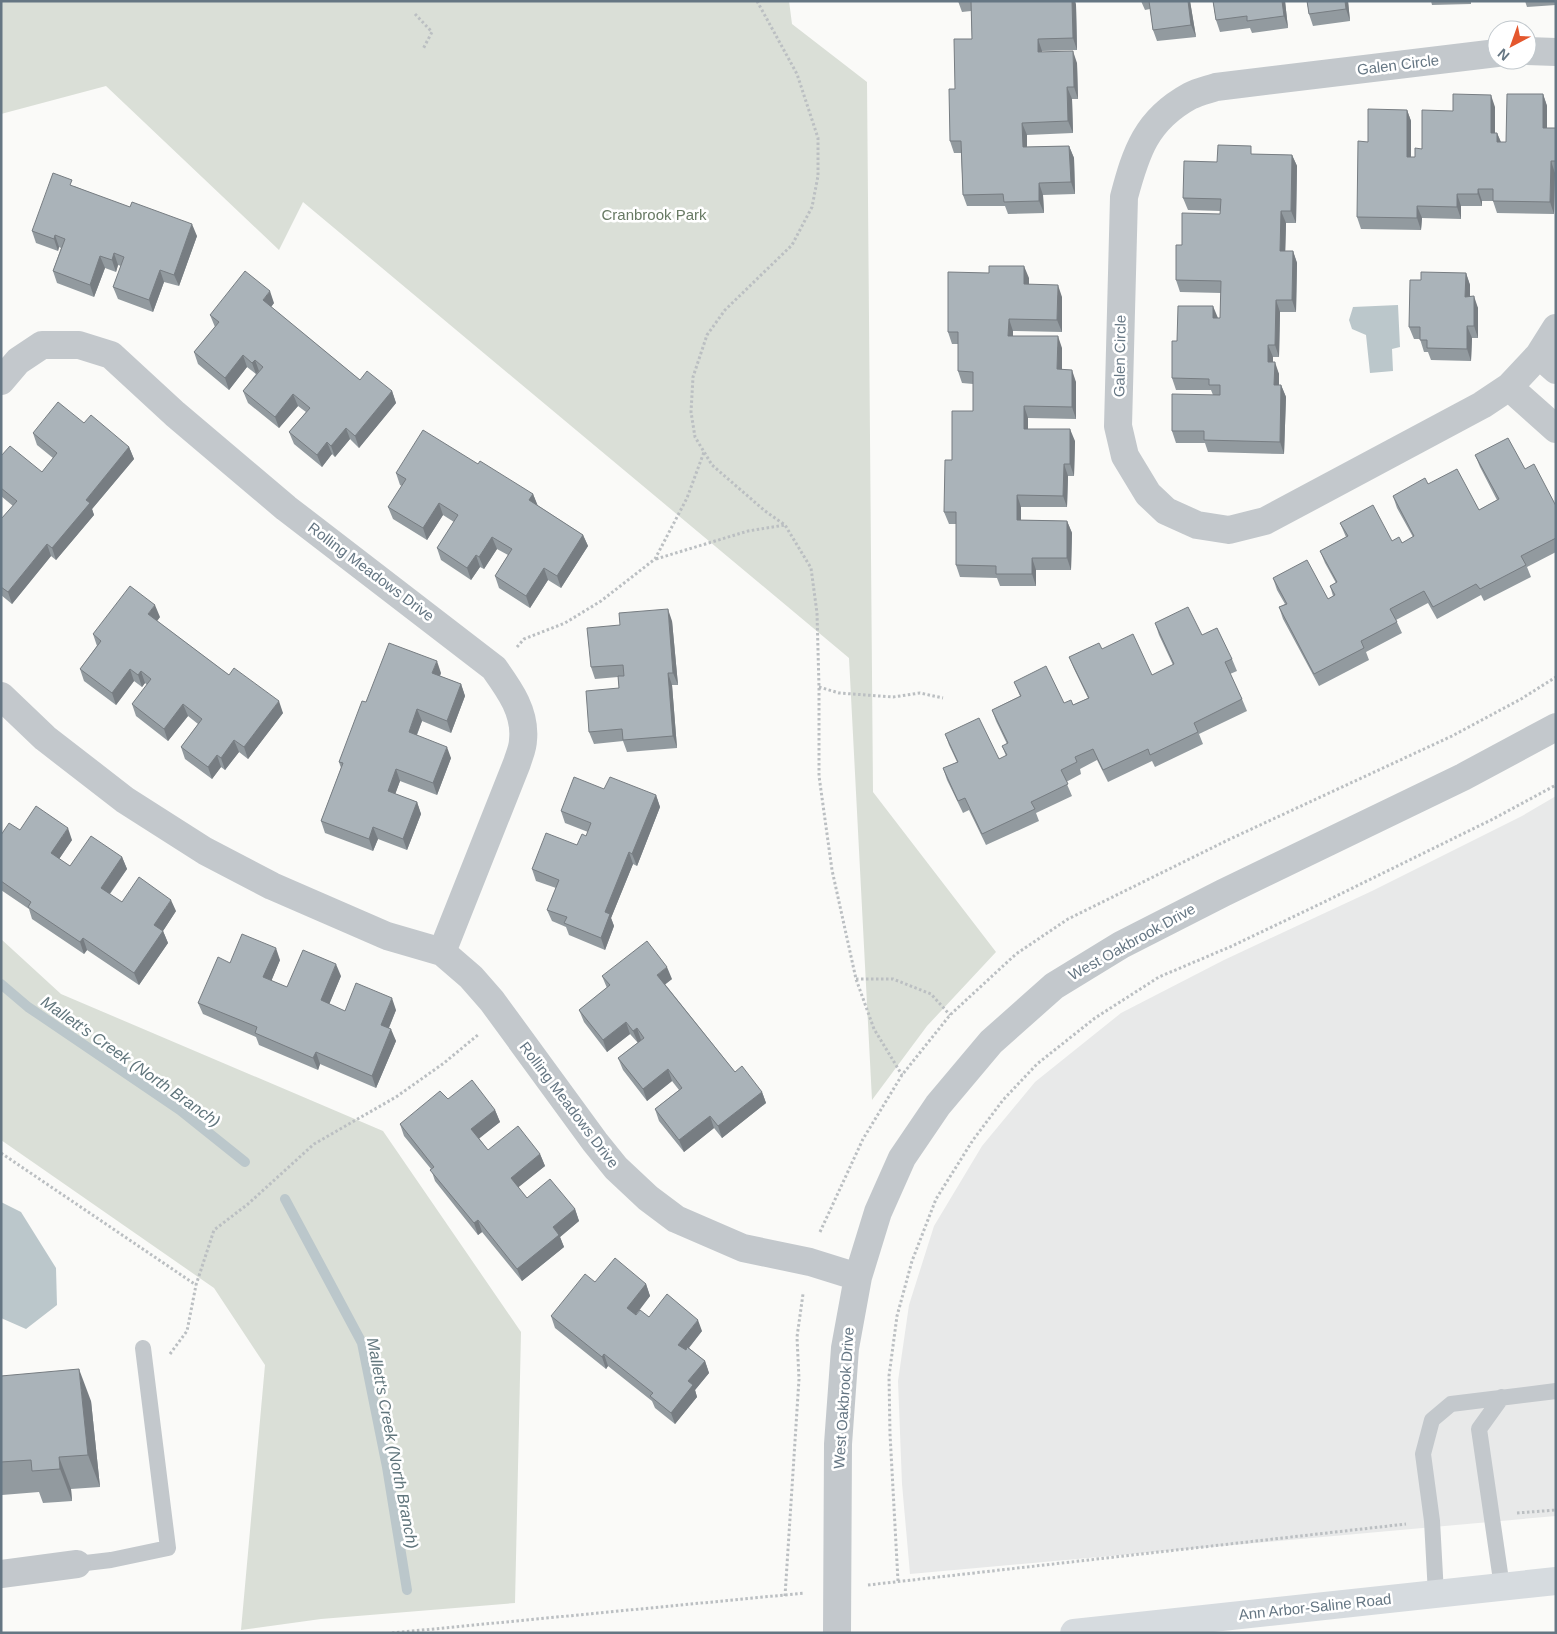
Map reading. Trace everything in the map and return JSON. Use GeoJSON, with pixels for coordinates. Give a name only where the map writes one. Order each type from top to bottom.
{"type":"FeatureCollection","features":[{"type":"Feature","properties":{"kind":"main road","name":"Ann Arbor-Saline Road"},"geometry":{"type":"LineString","coordinates":[[1074,1633],[1556,1581]]}},
{"type":"Feature","properties":{"kind":"street"},"geometry":{"type":"LineString","coordinates":[[1537,51],[1556,52]]}},
{"type":"Feature","properties":{"kind":"street","name":"Galen Circle"},"geometry":{"type":"LineString","coordinates":[[1487,54],[1216,87],[1191,96],[1167,112],[1144,138],[1133,163],[1124,197],[1118,426],[1125,456],[1148,494],[1166,511],[1197,525],[1229,530],[1265,521],[1482,405],[1547,363],[1556,328]]}},
{"type":"Feature","properties":{"kind":"street","name":"Rolling Meadows Drive"},"geometry":{"type":"LineString","coordinates":[[1,381],[18,361],[42,345],[79,345],[111,355],[175,414],[286,508],[494,668],[514,695],[522,721],[523,740],[517,764],[442,952]]}},
{"type":"Feature","properties":{"kind":"street"},"geometry":{"type":"LineString","coordinates":[[1509,387],[1556,429]]}},
{"type":"Feature","properties":{"kind":"street","name":"Rolling Meadows Drive"},"geometry":{"type":"LineString","coordinates":[[1,696],[45,738],[125,800],[205,851],[272,886],[387,936],[442,952],[471,977],[502,1015],[616,1168],[648,1198],[676,1220],[743,1248],[810,1262],[858,1277]]}},
{"type":"Feature","properties":{"kind":"street","name":"West Oakbrook Drive"},"geometry":{"type":"LineString","coordinates":[[837,1633],[838,1444],[845,1348],[858,1277],[878,1212],[902,1158],[938,1105],[991,1042],[1054,986],[1121,945],[1222,893],[1463,777],[1556,727]]}},
{"type":"Feature","properties":{"kind":"street"},"geometry":{"type":"LineString","coordinates":[[1,1574],[77,1564]]}},
{"type":"Feature","properties":{"kind":"lane"},"geometry":{"type":"LineString","coordinates":[[77,1564],[111,1560],[168,1548],[143,1348]]}},
{"type":"Feature","properties":{"kind":"lane"},"geometry":{"type":"LineString","coordinates":[[1436,1594],[1432,1521],[1423,1454],[1432,1420],[1451,1404],[1556,1391]]}},
{"type":"Feature","properties":{"kind":"lane"},"geometry":{"type":"LineString","coordinates":[[1502,1398],[1479,1429],[1502,1587]]}},
{"type":"Feature","properties":{"kind":"path"},"geometry":{"type":"LineString","coordinates":[[757,1],[797,74],[818,138],[818,176],[812,207],[792,245],[725,310],[707,335],[693,377],[691,412],[696,437],[712,465],[765,511],[785,525],[811,568],[817,613],[819,776],[832,870],[856,979],[874,1030],[902,1075]]}},
{"type":"Feature","properties":{"kind":"path"},"geometry":{"type":"LineString","coordinates":[[415,14],[432,32],[423,49]]}},
{"type":"Feature","properties":{"kind":"path"},"geometry":{"type":"LineString","coordinates":[[655,559],[687,498],[704,452]]}},
{"type":"Feature","properties":{"kind":"path"},"geometry":{"type":"LineString","coordinates":[[494,668],[524,639],[565,623],[601,600],[655,559],[748,532],[785,525]]}},
{"type":"Feature","properties":{"kind":"path"},"geometry":{"type":"LineString","coordinates":[[819,687],[839,693],[893,697],[920,693],[943,698]]}},
{"type":"Feature","properties":{"kind":"path"},"geometry":{"type":"LineString","coordinates":[[898,1581],[890,1434],[889,1376],[897,1316],[912,1261],[936,1200],[973,1140],[1004,1100],[1037,1064],[1095,1018],[1159,977],[1232,946],[1493,820],[1556,785]]}},
{"type":"Feature","properties":{"kind":"path"},"geometry":{"type":"LineString","coordinates":[[856,979],[893,979],[931,994],[950,1015]]}},
{"type":"Feature","properties":{"kind":"path"},"geometry":{"type":"LineString","coordinates":[[187,1332],[196,1285],[214,1230],[248,1204],[314,1144],[396,1098],[444,1063],[502,1015]]}},
{"type":"Feature","properties":{"kind":"path"},"geometry":{"type":"LineString","coordinates":[[1,1153],[196,1285]]}},
{"type":"Feature","properties":{"kind":"path"},"geometry":{"type":"LineString","coordinates":[[785,1596],[799,1380],[797,1337],[803,1297]]}},
{"type":"Feature","properties":{"kind":"path"},"geometry":{"type":"LineString","coordinates":[[1491,1515],[1556,1510]]}},
{"type":"Feature","properties":{"kind":"path"},"geometry":{"type":"LineString","coordinates":[[891,1582],[1432,1521]]}},
{"type":"Feature","properties":{"kind":"path"},"geometry":{"type":"LineString","coordinates":[[392,1633],[804,1593]]}},
{"type":"Feature","properties":{"kind":"shaded area"},"geometry":{"type":"Polygon","coordinates":[[[1398,305],[1400,347],[1392,349],[1393,371],[1370,373],[1366,335],[1352,329],[1349,320],[1353,307],[1398,305]]]}},
{"type":"Feature","properties":{"kind":"shaded area"},"geometry":{"type":"Polygon","coordinates":[[[1556,796],[1556,1516],[910,1574],[902,1484],[898,1381],[909,1305],[934,1226],[982,1146],[1035,1082],[1121,1013],[1224,960],[1372,891],[1522,816],[1556,796]]]}},
{"type":"Feature","properties":{"kind":"shaded area"},"geometry":{"type":"Polygon","coordinates":[[[1,1202],[21,1212],[56,1268],[57,1305],[26,1329],[1,1318],[1,1202]]]}},
{"type":"Feature","properties":{"kind":"green space","name":"Cranbrook Park"},"geometry":{"type":"Polygon","coordinates":[[[1,1],[789,1],[792,24],[867,82],[873,792],[996,952],[927,1026],[872,1100],[849,658],[303,202],[279,250],[106,86],[1,114],[1,1]]]}},
{"type":"Feature","properties":{"kind":"green space"},"geometry":{"type":"Polygon","coordinates":[[[1,939],[61,994],[383,1131],[521,1332],[515,1603],[321,1619],[241,1630],[265,1365],[214,1288],[1,1140],[1,939]]]}},
{"type":"Feature","properties":{"kind":"building"},"geometry":{"type":"Polygon","coordinates":[[[971,1],[1072,1],[1073,38],[1038,39],[1038,52],[1073,51],[1074,87],[1067,87],[1068,121],[1022,123],[1023,147],[1069,146],[1071,182],[1039,183],[1039,201],[1004,202],[1003,194],[963,195],[961,141],[950,141],[949,89],[955,89],[954,39],[972,39],[971,1]]]}},
{"type":"Feature","properties":{"kind":"building"},"geometry":{"type":"Polygon","coordinates":[[[1149,1],[1188,1],[1191,25],[1153,30],[1149,1]]]}},
{"type":"Feature","properties":{"kind":"building"},"geometry":{"type":"Polygon","coordinates":[[[1213,1],[1282,1],[1284,16],[1247,21],[1247,16],[1216,20],[1213,1]]]}},
{"type":"Feature","properties":{"kind":"building"},"geometry":{"type":"Polygon","coordinates":[[[1307,1],[1345,1],[1346,9],[1309,14],[1307,1]]]}},
{"type":"Feature","properties":{"kind":"building"},"geometry":{"type":"Polygon","coordinates":[[[1453,94],[1491,95],[1491,133],[1497,133],[1497,142],[1506,142],[1507,94],[1543,94],[1543,128],[1556,128],[1556,161],[1551,161],[1550,202],[1493,201],[1493,189],[1478,189],[1478,194],[1457,194],[1457,207],[1417,206],[1417,218],[1357,217],[1358,141],[1368,142],[1368,109],[1407,110],[1407,157],[1415,157],[1415,148],[1422,149],[1422,110],[1453,111],[1453,94]]]}},
{"type":"Feature","properties":{"kind":"building"},"geometry":{"type":"Polygon","coordinates":[[[1218,145],[1251,146],[1251,154],[1292,155],[1291,211],[1281,211],[1280,251],[1293,251],[1292,300],[1276,300],[1275,345],[1268,345],[1268,362],[1275,362],[1274,385],[1281,385],[1280,442],[1204,440],[1204,431],[1172,431],[1172,394],[1220,395],[1220,385],[1209,385],[1209,379],[1172,378],[1172,341],[1177,341],[1178,306],[1213,306],[1213,318],[1220,318],[1221,281],[1176,280],[1176,245],[1182,245],[1182,213],[1220,214],[1221,199],[1183,198],[1184,161],[1217,162],[1218,145]]]}},
{"type":"Feature","properties":{"kind":"building"},"geometry":{"type":"Polygon","coordinates":[[[53,173],[72,180],[70,185],[130,207],[132,202],[192,224],[174,275],[160,270],[149,300],[113,287],[124,257],[114,253],[112,260],[100,256],[90,285],[53,271],[65,239],[55,235],[54,239],[32,231],[53,173]]]}},
{"type":"Feature","properties":{"kind":"building"},"geometry":{"type":"Polygon","coordinates":[[[989,266],[1024,266],[1024,284],[1058,285],[1057,320],[1009,319],[1008,336],[1058,336],[1057,369],[1072,370],[1072,407],[1024,406],[1024,429],[1070,429],[1070,464],[1064,464],[1063,496],[1017,495],[1017,520],[1067,521],[1067,558],[1032,558],[1032,574],[996,574],[996,566],[956,565],[956,512],[944,512],[945,460],[952,460],[952,411],[973,411],[973,372],[958,371],[958,332],[948,332],[948,272],[989,273],[989,266]]]}},
{"type":"Feature","properties":{"kind":"building"},"geometry":{"type":"Polygon","coordinates":[[[245,271],[270,291],[263,300],[360,380],[367,371],[392,391],[355,436],[346,428],[331,446],[327,442],[317,455],[289,432],[310,408],[293,394],[275,417],[243,391],[263,367],[255,360],[252,363],[243,355],[225,378],[194,352],[219,322],[210,315],[245,271]]]}},
{"type":"Feature","properties":{"kind":"building"},"geometry":{"type":"Polygon","coordinates":[[[1421,272],[1466,273],[1465,297],[1474,296],[1474,326],[1467,326],[1467,349],[1427,348],[1427,340],[1420,340],[1420,327],[1409,327],[1410,280],[1421,280],[1421,272]]]}},
{"type":"Feature","properties":{"kind":"building"},"geometry":{"type":"Polygon","coordinates":[[[58,402],[84,423],[91,415],[129,447],[86,500],[90,503],[52,548],[47,544],[8,592],[1,587],[1,519],[17,501],[1,488],[1,456],[10,446],[42,472],[57,453],[33,433],[58,402]]]}},
{"type":"Feature","properties":{"kind":"building"},"geometry":{"type":"Polygon","coordinates":[[[423,430],[478,464],[480,461],[533,494],[529,500],[583,535],[557,576],[544,568],[526,596],[495,576],[512,549],[492,537],[479,557],[476,555],[467,568],[437,548],[458,515],[439,503],[423,528],[388,507],[406,479],[396,473],[423,430]]]}},
{"type":"Feature","properties":{"kind":"building"},"geometry":{"type":"Polygon","coordinates":[[[1508,438],[1525,469],[1534,464],[1556,506],[1556,538],[1521,556],[1526,565],[1480,589],[1476,584],[1433,607],[1424,591],[1390,609],[1397,622],[1361,641],[1364,648],[1314,674],[1279,607],[1287,604],[1273,578],[1307,560],[1328,599],[1335,595],[1330,586],[1337,582],[1320,551],[1348,536],[1340,523],[1373,505],[1392,541],[1399,537],[1402,543],[1414,536],[1393,496],[1425,478],[1428,484],[1457,469],[1479,510],[1499,499],[1475,455],[1508,438]]]}},
{"type":"Feature","properties":{"kind":"building"},"geometry":{"type":"Polygon","coordinates":[[[130,586],[155,605],[148,614],[229,675],[234,668],[279,701],[244,747],[234,740],[221,758],[217,755],[208,767],[181,747],[202,719],[183,704],[164,729],[132,704],[151,679],[141,671],[138,675],[130,669],[112,693],[80,669],[101,641],[93,634],[130,586]]]}},
{"type":"Feature","properties":{"kind":"building"},"geometry":{"type":"Polygon","coordinates":[[[1188,607],[1202,635],[1217,628],[1232,659],[1225,662],[1242,699],[1194,723],[1198,732],[1150,755],[1148,749],[1103,770],[1093,749],[1075,757],[1077,762],[1061,770],[1068,784],[1031,802],[1035,809],[982,834],[965,798],[958,801],[943,768],[958,762],[945,734],[979,718],[999,759],[1007,755],[1002,746],[1008,743],[992,710],[1021,696],[1014,682],[1046,666],[1064,703],[1071,700],[1073,705],[1089,698],[1069,657],[1099,643],[1102,649],[1133,634],[1152,675],[1174,664],[1155,623],[1188,607]]]}},
{"type":"Feature","properties":{"kind":"building"},"geometry":{"type":"Polygon","coordinates":[[[668,609],[673,673],[668,673],[673,736],[623,740],[622,729],[589,732],[586,691],[619,688],[618,676],[624,676],[623,665],[591,667],[587,628],[620,625],[619,613],[668,609]]]}},
{"type":"Feature","properties":{"kind":"building"},"geometry":{"type":"Polygon","coordinates":[[[389,643],[437,661],[432,673],[461,684],[447,721],[417,709],[409,732],[447,747],[433,783],[396,769],[388,791],[417,802],[403,839],[373,827],[369,839],[321,821],[343,763],[339,762],[362,701],[366,702],[389,643]]]}},
{"type":"Feature","properties":{"kind":"building"},"geometry":{"type":"Polygon","coordinates":[[[574,777],[604,789],[610,777],[656,795],[632,854],[629,852],[605,912],[610,914],[601,938],[564,923],[567,917],[547,910],[559,880],[532,869],[546,833],[577,845],[582,834],[586,836],[591,823],[561,811],[574,777]]]}},
{"type":"Feature","properties":{"kind":"building"},"geometry":{"type":"Polygon","coordinates":[[[36,806],[68,828],[51,853],[70,866],[91,836],[122,857],[101,888],[122,902],[139,877],[171,900],[154,925],[163,931],[134,973],[83,938],[80,942],[28,907],[31,902],[1,881],[1,835],[9,823],[20,830],[36,806]]]}},
{"type":"Feature","properties":{"kind":"building"},"geometry":{"type":"Polygon","coordinates":[[[242,934],[276,948],[263,977],[287,987],[303,950],[336,964],[321,1000],[345,1011],[356,983],[392,998],[381,1025],[391,1029],[372,1076],[316,1052],[313,1058],[255,1033],[257,1027],[198,1003],[218,957],[230,963],[242,934]]]}},
{"type":"Feature","properties":{"kind":"building"},"geometry":{"type":"Polygon","coordinates":[[[647,941],[667,967],[657,975],[735,1072],[742,1066],[762,1092],[718,1126],[710,1116],[679,1140],[655,1109],[682,1088],[668,1069],[643,1089],[618,1058],[644,1038],[637,1028],[633,1031],[626,1022],[603,1040],[579,1010],[610,985],[602,976],[647,941]]]}},
{"type":"Feature","properties":{"kind":"building"},"geometry":{"type":"Polygon","coordinates":[[[472,1080],[495,1110],[471,1129],[488,1150],[518,1126],[540,1154],[511,1178],[527,1198],[550,1179],[575,1209],[553,1227],[559,1235],[517,1269],[478,1220],[474,1223],[430,1170],[434,1167],[400,1124],[440,1091],[448,1099],[472,1080]]]}},
{"type":"Feature","properties":{"kind":"building"},"geometry":{"type":"Polygon","coordinates":[[[615,1258],[646,1284],[627,1308],[636,1315],[640,1310],[649,1317],[667,1294],[698,1320],[678,1345],[686,1350],[687,1347],[705,1361],[688,1381],[693,1385],[671,1413],[650,1396],[653,1393],[604,1354],[602,1357],[551,1316],[585,1274],[595,1282],[615,1258]]]}},
{"type":"Feature","properties":{"kind":"building"},"geometry":{"type":"Polygon","coordinates":[[[79,1369],[88,1455],[59,1457],[60,1469],[32,1471],[31,1460],[1,1462],[1,1376],[79,1369]]]}},
{"type":"Feature","properties":{"kind":"waterway","name":"Mallett's Creek (North Branch)"},"geometry":{"type":"LineString","coordinates":[[1,984],[28,1007],[180,1110],[245,1162]]}},
{"type":"Feature","properties":{"kind":"waterway","name":"Mallett's Creek (North Branch)"},"geometry":{"type":"LineString","coordinates":[[285,1199],[362,1343],[387,1467],[407,1590]]}}]}
